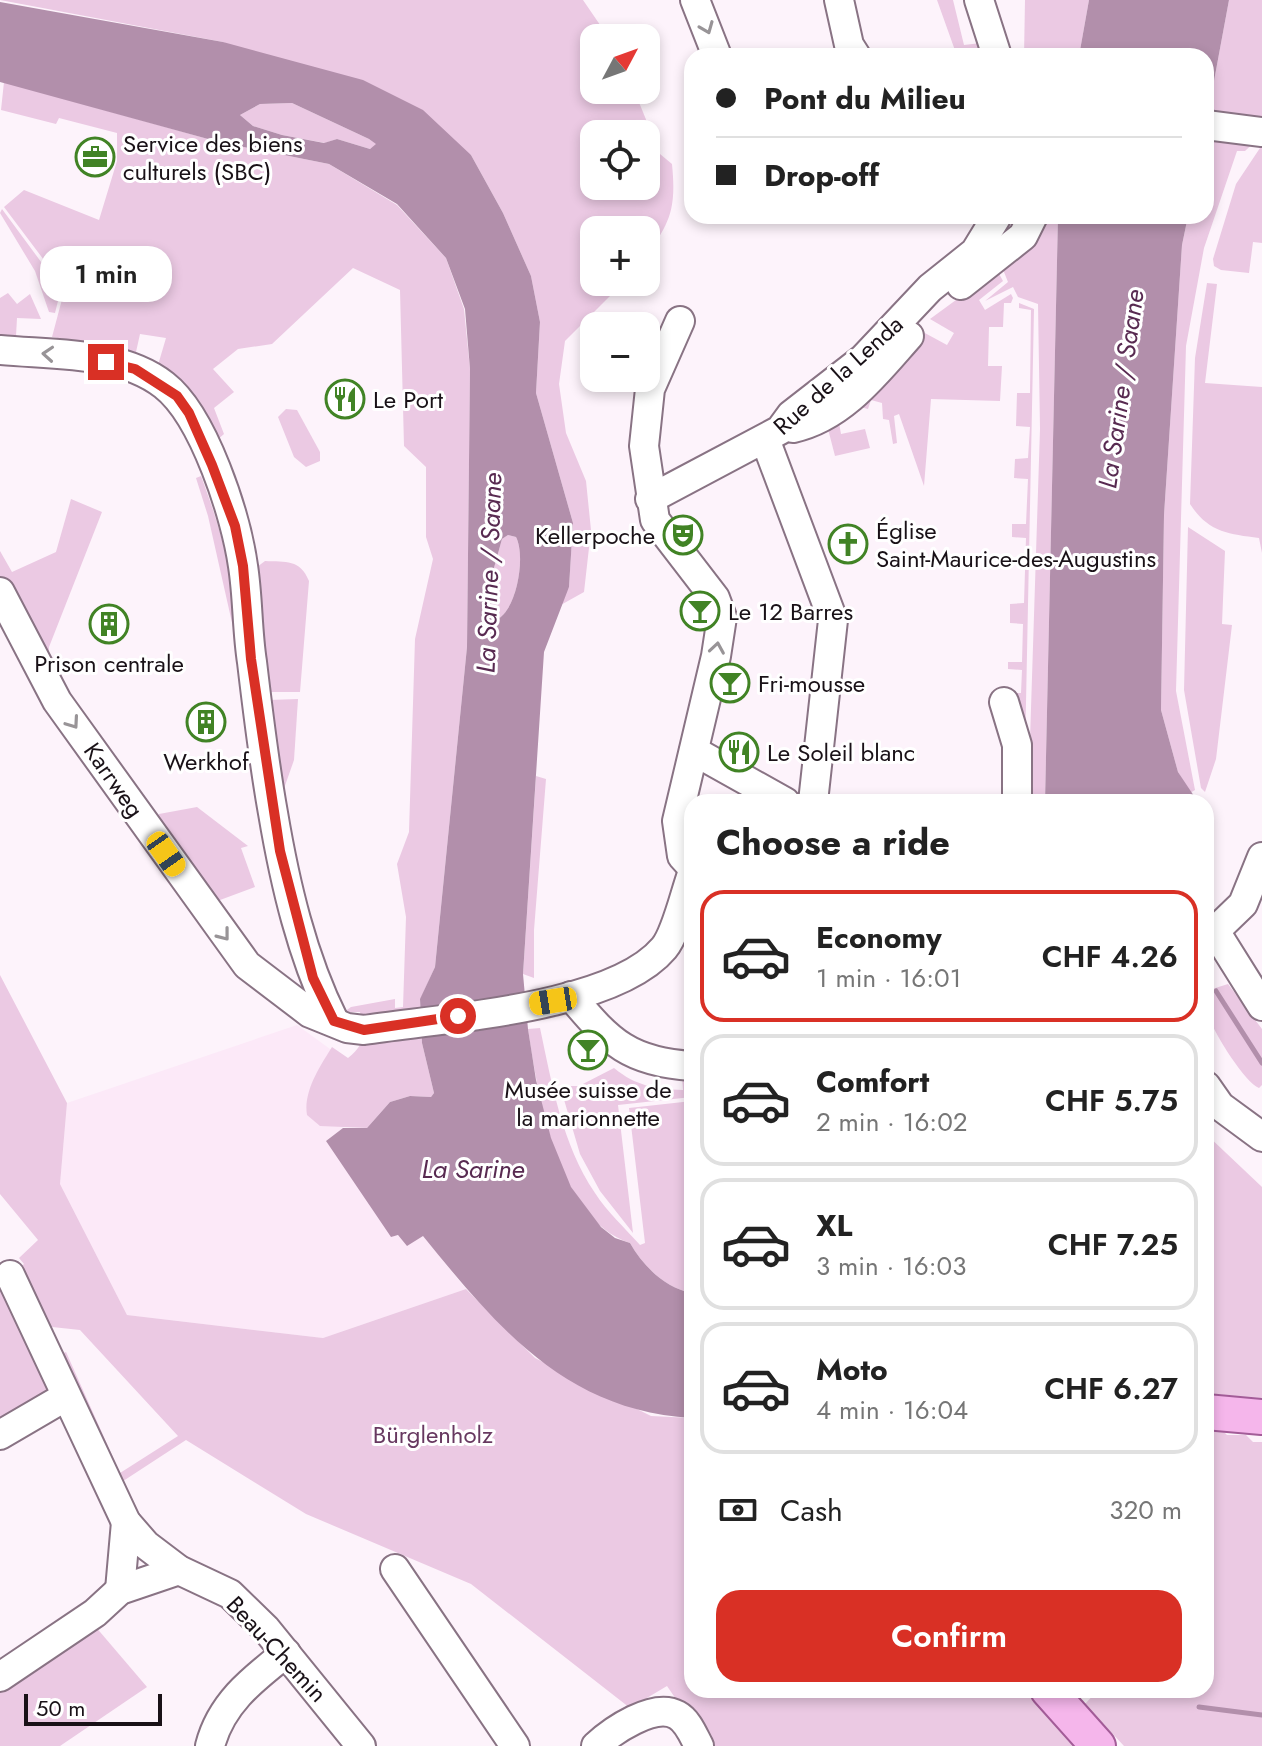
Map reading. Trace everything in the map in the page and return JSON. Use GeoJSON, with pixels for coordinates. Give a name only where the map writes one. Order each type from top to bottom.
{"type":"FeatureCollection","features":[{"type":"Feature","properties":{"kind":"main road"},"geometry":{"type":"LineString","coordinates":[[1214,1413],[1262,1417]]}},
{"type":"Feature","properties":{"kind":"main road"},"geometry":{"type":"LineString","coordinates":[[1055,1698],[1098,1746]]}},
{"type":"Feature","properties":{"kind":"street"},"geometry":{"type":"LineString","coordinates":[[695,0],[714,48]]}},
{"type":"Feature","properties":{"kind":"street"},"geometry":{"type":"LineString","coordinates":[[839,0],[851,48]]}},
{"type":"Feature","properties":{"kind":"street"},"geometry":{"type":"LineString","coordinates":[[979,0],[994,48]]}},
{"type":"Feature","properties":{"kind":"street"},"geometry":{"type":"LineString","coordinates":[[1214,126],[1262,132]]}},
{"type":"Feature","properties":{"kind":"street","name":"Rue de la Lenda"},"geometry":{"type":"LineString","coordinates":[[650,499],[772,435],[791,415],[863,359],[930,288],[975,252],[992,224]]}},
{"type":"Feature","properties":{"kind":"street"},"geometry":{"type":"LineString","coordinates":[[814,794],[833,620],[772,435],[807,423],[861,389],[937,303],[1023,236],[1029,224]]}},
{"type":"Feature","properties":{"kind":"street"},"geometry":{"type":"LineString","coordinates":[[680,321],[650,389],[644,446],[650,499],[659,527],[721,608],[716,656],[677,821],[684,858]]}},
{"type":"Feature","properties":{"kind":"street"},"geometry":{"type":"LineString","coordinates":[[0,350],[76,356],[135,369],[161,383],[189,413],[212,465],[240,546],[272,812],[313,978],[334,1021]]}},
{"type":"Feature","properties":{"kind":"street","name":"Karrweg"},"geometry":{"type":"LineString","coordinates":[[0,592],[57,701],[212,920],[258,974],[310,1013],[364,1030],[562,999]]}},
{"type":"Feature","properties":{"kind":"street"},"geometry":{"type":"LineString","coordinates":[[1004,702],[1017,745],[1017,794]]}},
{"type":"Feature","properties":{"kind":"street"},"geometry":{"type":"LineString","coordinates":[[694,751],[771,794]]}},
{"type":"Feature","properties":{"kind":"street"},"geometry":{"type":"LineString","coordinates":[[1214,928],[1243,904],[1262,857]]}},
{"type":"Feature","properties":{"kind":"street"},"geometry":{"type":"LineString","coordinates":[[562,999],[630,977],[666,947],[684,896]]}},
{"type":"Feature","properties":{"kind":"street"},"geometry":{"type":"LineString","coordinates":[[1214,935],[1262,1006]]}},
{"type":"Feature","properties":{"kind":"street"},"geometry":{"type":"LineString","coordinates":[[562,999],[639,1058],[684,1065]]}},
{"type":"Feature","properties":{"kind":"street"},"geometry":{"type":"LineString","coordinates":[[1214,1097],[1220,1106],[1262,1137]]}},
{"type":"Feature","properties":{"kind":"street","name":"Beau-Chemin"},"geometry":{"type":"LineString","coordinates":[[10,1275],[126,1522],[146,1545],[179,1570],[230,1594],[286,1653],[361,1746]]}},
{"type":"Feature","properties":{"kind":"street"},"geometry":{"type":"LineString","coordinates":[[0,1435],[65,1397]]}},
{"type":"Feature","properties":{"kind":"street"},"geometry":{"type":"LineString","coordinates":[[120,1590],[126,1522]]}},
{"type":"Feature","properties":{"kind":"street"},"geometry":{"type":"LineString","coordinates":[[395,1569],[515,1746]]}},
{"type":"Feature","properties":{"kind":"street"},"geometry":{"type":"LineString","coordinates":[[0,1677],[95,1613],[120,1590],[179,1570]]}},
{"type":"Feature","properties":{"kind":"street"},"geometry":{"type":"LineString","coordinates":[[210,1746],[226,1708],[244,1686],[286,1653]]}},
{"type":"Feature","properties":{"kind":"street"},"geometry":{"type":"LineString","coordinates":[[596,1746],[631,1723],[661,1711],[677,1714],[689,1726],[699,1746]]}},
{"type":"Feature","properties":{"kind":"shaded area"},"geometry":{"type":"Polygon","coordinates":[[[297,1025],[348,1062],[326,1085],[343,1128],[326,1141],[391,1236],[423,1236],[466,1289],[323,1338],[127,1315],[60,1184],[67,1103],[297,1025]]]}},
{"type":"Feature","properties":{"kind":"green space"},"geometry":{"type":"Polygon","coordinates":[[[0,0],[583,0],[599,24],[580,24],[580,104],[640,104],[646,120],[580,120],[580,200],[660,200],[660,154],[672,164],[673,191],[667,223],[660,236],[660,216],[580,216],[580,296],[610,296],[594,312],[580,312],[580,326],[565,341],[559,384],[566,433],[586,481],[591,530],[584,592],[559,606],[569,587],[573,523],[536,393],[540,322],[531,276],[503,213],[471,155],[223,42],[0,0]]]}},
{"type":"Feature","properties":{"kind":"green space"},"geometry":{"type":"Polygon","coordinates":[[[937,0],[953,0],[964,45],[989,42],[991,48],[954,48],[937,0]]]}},
{"type":"Feature","properties":{"kind":"green space"},"geometry":{"type":"Polygon","coordinates":[[[1025,0],[1089,0],[1080,48],[1024,48],[1025,0]]]}},
{"type":"Feature","properties":{"kind":"green space"},"geometry":{"type":"Polygon","coordinates":[[[1229,0],[1262,0],[1262,135],[1245,151],[1237,151],[1214,219],[1214,81],[1229,0]]]}},
{"type":"Feature","properties":{"kind":"green space"},"geometry":{"type":"Polygon","coordinates":[[[4,82],[219,142],[329,164],[397,205],[446,258],[464,309],[470,369],[467,647],[435,967],[420,1000],[422,1043],[434,1093],[431,1097],[410,1096],[390,1102],[367,1128],[320,1126],[307,1115],[306,1106],[314,1080],[332,1047],[348,1058],[361,1043],[360,1012],[344,1012],[351,1007],[395,999],[395,1008],[403,1007],[406,917],[397,864],[409,832],[415,639],[433,559],[426,537],[426,467],[404,446],[400,290],[353,268],[272,344],[238,349],[213,369],[234,392],[214,408],[224,434],[216,441],[186,388],[158,365],[166,338],[140,334],[136,352],[52,337],[65,288],[4,207],[24,190],[99,220],[117,161],[117,133],[59,118],[56,124],[1,110],[4,82]]]}},
{"type":"Feature","properties":{"kind":"green space"},"geometry":{"type":"Polygon","coordinates":[[[292,103],[377,144],[370,149],[337,139],[325,143],[282,135],[253,126],[240,115],[260,104],[292,103]]]}},
{"type":"Feature","properties":{"kind":"green space"},"geometry":{"type":"Polygon","coordinates":[[[1262,145],[1262,243],[1253,242],[1249,273],[1221,270],[1214,266],[1213,259],[1236,184],[1262,145]]]}},
{"type":"Feature","properties":{"kind":"green space"},"geometry":{"type":"Polygon","coordinates":[[[2,209],[61,289],[55,313],[49,312],[35,271],[0,213],[2,209]]]}},
{"type":"Feature","properties":{"kind":"green space"},"geometry":{"type":"Polygon","coordinates":[[[1034,224],[1058,224],[1045,794],[1028,794],[1040,429],[1038,304],[1018,297],[1013,287],[985,301],[1008,282],[1002,267],[1034,224]]]}},
{"type":"Feature","properties":{"kind":"green space"},"geometry":{"type":"Polygon","coordinates":[[[1186,224],[1212,224],[1204,248],[1186,346],[1176,691],[1195,790],[1190,793],[1178,772],[1161,710],[1164,515],[1182,245],[1186,224]]]}},
{"type":"Feature","properties":{"kind":"green space"},"geometry":{"type":"Polygon","coordinates":[[[997,270],[1003,281],[979,300],[985,310],[1011,294],[1013,298],[1011,303],[1004,303],[1003,327],[989,327],[988,366],[1002,366],[1000,401],[931,399],[924,486],[899,414],[894,416],[897,443],[893,444],[889,420],[883,419],[882,403],[871,400],[868,409],[860,407],[923,332],[947,345],[954,333],[930,319],[997,270]]]}},
{"type":"Feature","properties":{"kind":"green space"},"geometry":{"type":"Polygon","coordinates":[[[1207,283],[1217,284],[1205,383],[1262,387],[1262,553],[1259,538],[1220,530],[1204,521],[1190,504],[1195,358],[1207,283]]]}},
{"type":"Feature","properties":{"kind":"green space"},"geometry":{"type":"Polygon","coordinates":[[[8,293],[17,304],[30,294],[41,319],[17,318],[16,336],[0,336],[0,298],[8,293]]]}},
{"type":"Feature","properties":{"kind":"green space"},"geometry":{"type":"Polygon","coordinates":[[[1019,303],[1034,309],[1024,794],[1007,693],[1021,693],[1022,670],[1008,669],[1008,662],[1022,662],[1023,624],[1010,623],[1010,604],[1024,603],[1026,538],[1012,537],[1012,524],[1026,524],[1028,479],[1014,478],[1015,459],[1028,458],[1030,427],[1016,426],[1017,393],[1030,393],[1031,310],[1019,308],[1019,303]]]}},
{"type":"Feature","properties":{"kind":"green space"},"geometry":{"type":"Polygon","coordinates":[[[286,409],[297,410],[320,452],[320,461],[306,467],[294,457],[278,417],[286,409]]]}},
{"type":"Feature","properties":{"kind":"green space"},"geometry":{"type":"Polygon","coordinates":[[[839,423],[841,434],[865,429],[870,448],[835,456],[828,429],[839,423]]]}},
{"type":"Feature","properties":{"kind":"green space"},"geometry":{"type":"Polygon","coordinates":[[[201,476],[226,554],[235,636],[208,516],[196,478],[201,476]]]}},
{"type":"Feature","properties":{"kind":"green space"},"geometry":{"type":"Polygon","coordinates":[[[71,499],[102,512],[49,647],[49,660],[0,579],[0,551],[12,572],[56,552],[71,499]]]}},
{"type":"Feature","properties":{"kind":"green space"},"geometry":{"type":"Polygon","coordinates":[[[1188,527],[1225,551],[1222,624],[1232,625],[1216,759],[1205,792],[1201,788],[1184,690],[1188,527]]]}},
{"type":"Feature","properties":{"kind":"green space"},"geometry":{"type":"Polygon","coordinates":[[[508,535],[516,537],[520,569],[509,606],[496,620],[491,617],[492,575],[502,539],[508,535]]]}},
{"type":"Feature","properties":{"kind":"green space"},"geometry":{"type":"Polygon","coordinates":[[[265,561],[297,565],[309,581],[300,692],[269,692],[253,570],[265,561]]]}},
{"type":"Feature","properties":{"kind":"green space"},"geometry":{"type":"Polygon","coordinates":[[[298,699],[294,760],[281,797],[269,700],[298,699]]]}},
{"type":"Feature","properties":{"kind":"green space"},"geometry":{"type":"Polygon","coordinates":[[[536,776],[546,779],[534,930],[534,978],[523,974],[536,776]]]}},
{"type":"Feature","properties":{"kind":"green space"},"geometry":{"type":"Polygon","coordinates":[[[197,807],[248,846],[241,848],[255,887],[212,903],[157,818],[159,814],[197,807]]]}},
{"type":"Feature","properties":{"kind":"green space","name":"Bürglenholz"},"geometry":{"type":"Polygon","coordinates":[[[0,975],[67,1103],[60,1184],[127,1315],[323,1338],[466,1289],[535,1358],[651,1416],[684,1418],[684,1698],[1031,1698],[1076,1746],[708,1746],[667,1686],[630,1708],[471,1584],[306,1514],[186,1440],[114,1487],[57,1356],[66,1352],[120,1473],[178,1436],[80,1330],[43,1326],[15,1272],[24,1264],[19,1258],[38,1240],[0,1194],[0,975]]]}},
{"type":"Feature","properties":{"kind":"green space"},"geometry":{"type":"Polygon","coordinates":[[[1228,984],[1262,1029],[1262,1085],[1259,1088],[1245,1076],[1214,1029],[1214,988],[1228,984]]]}},
{"type":"Feature","properties":{"kind":"green space"},"geometry":{"type":"Polygon","coordinates":[[[540,1028],[566,1134],[584,1174],[600,1200],[640,1245],[645,1243],[629,1108],[684,1102],[684,1291],[664,1281],[648,1268],[630,1243],[605,1230],[585,1209],[568,1182],[545,1119],[528,1029],[540,1028]]]}},
{"type":"Feature","properties":{"kind":"green space"},"geometry":{"type":"Polygon","coordinates":[[[614,1068],[638,1083],[664,1089],[683,1090],[684,1077],[684,1098],[618,1105],[633,1233],[600,1191],[580,1154],[560,1086],[579,1086],[614,1068]]]}},
{"type":"Feature","properties":{"kind":"green space"},"geometry":{"type":"Polygon","coordinates":[[[1214,1142],[1262,1187],[1262,1399],[1214,1394],[1214,1142]]]}},
{"type":"Feature","properties":{"kind":"green space"},"geometry":{"type":"Polygon","coordinates":[[[6,1286],[53,1390],[0,1425],[0,1291],[6,1286]]]}},
{"type":"Feature","properties":{"kind":"green space"},"geometry":{"type":"Polygon","coordinates":[[[1214,1424],[1227,1435],[1246,1435],[1253,1442],[1262,1442],[1262,1746],[1124,1746],[1085,1704],[1091,1698],[1214,1698],[1214,1424]]]}},
{"type":"Feature","properties":{"kind":"green space"},"geometry":{"type":"Polygon","coordinates":[[[83,1612],[147,1687],[60,1746],[0,1746],[0,1665],[83,1612]]]}},
{"type":"Feature","properties":{"kind":"water"},"geometry":{"type":"Polygon","coordinates":[[[1089,0],[1229,0],[1214,81],[1214,48],[1080,48],[1089,0]]]}},
{"type":"Feature","properties":{"kind":"water","name":"La Sarine"},"geometry":{"type":"Polygon","coordinates":[[[0,2],[223,42],[363,80],[423,110],[471,155],[503,213],[531,276],[540,322],[536,393],[573,523],[569,587],[544,652],[523,974],[528,1029],[536,1080],[551,1138],[571,1187],[601,1227],[615,1238],[630,1243],[648,1268],[664,1281],[684,1291],[684,1417],[647,1412],[607,1399],[571,1381],[538,1358],[507,1332],[423,1236],[407,1246],[398,1235],[391,1237],[326,1141],[343,1128],[367,1128],[390,1102],[410,1096],[431,1097],[434,1093],[422,1043],[420,999],[435,967],[467,647],[470,369],[465,309],[446,258],[397,204],[329,164],[219,142],[0,82],[0,2]],[[292,103],[260,104],[240,115],[253,126],[324,143],[337,139],[370,149],[376,144],[292,103]],[[508,535],[502,539],[492,575],[491,617],[496,620],[509,606],[518,582],[520,557],[516,537],[508,535]]]}},
{"type":"Feature","properties":{"kind":"water","name":"La Sarine / Saane"},"geometry":{"type":"Polygon","coordinates":[[[1058,224],[1186,224],[1182,245],[1164,515],[1161,710],[1178,772],[1193,794],[1045,794],[1058,224]]]}},
{"type":"Feature","properties":{"kind":"waterway"},"geometry":{"type":"LineString","coordinates":[[1216,991],[1262,1063]]}},
{"type":"Feature","properties":{"kind":"waterway"},"geometry":{"type":"LineString","coordinates":[[1199,1707],[1262,1715]]}},
{"type":"Feature","properties":{"kind":"place","name":"Service des biens culturels (SBC)"},"geometry":{"type":"Point","coordinates":[95,157]}},
{"type":"Feature","properties":{"kind":"place","name":"Le Port"},"geometry":{"type":"Point","coordinates":[345,399]}},
{"type":"Feature","properties":{"kind":"place","name":"Kellerpoche"},"geometry":{"type":"Point","coordinates":[683,535]}},
{"type":"Feature","properties":{"kind":"place","name":"Église Saint-Maurice-des-Augustins"},"geometry":{"type":"Point","coordinates":[848,544]}},
{"type":"Feature","properties":{"kind":"place","name":"Le 12 Barres"},"geometry":{"type":"Point","coordinates":[700,611]}},
{"type":"Feature","properties":{"kind":"place","name":"Prison centrale"},"geometry":{"type":"Point","coordinates":[109,624]}},
{"type":"Feature","properties":{"kind":"place","name":"Fri-mousse"},"geometry":{"type":"Point","coordinates":[730,683]}},
{"type":"Feature","properties":{"kind":"place","name":"Werkhof"},"geometry":{"type":"Point","coordinates":[206,722]}},
{"type":"Feature","properties":{"kind":"place","name":"Le Soleil blanc"},"geometry":{"type":"Point","coordinates":[739,752]}},
{"type":"Feature","properties":{"kind":"place","name":"Musée suisse de la marionnette"},"geometry":{"type":"Point","coordinates":[588,1050]}},
{"type":"Feature","properties":{"kind":"route"},"geometry":{"type":"LineString","coordinates":[[106,362],[135,369],[177,396],[189,413],[235,526],[243,566],[251,659],[272,812],[283,868],[313,978],[334,1021],[347,1028],[364,1030],[458,1016]]}}]}
